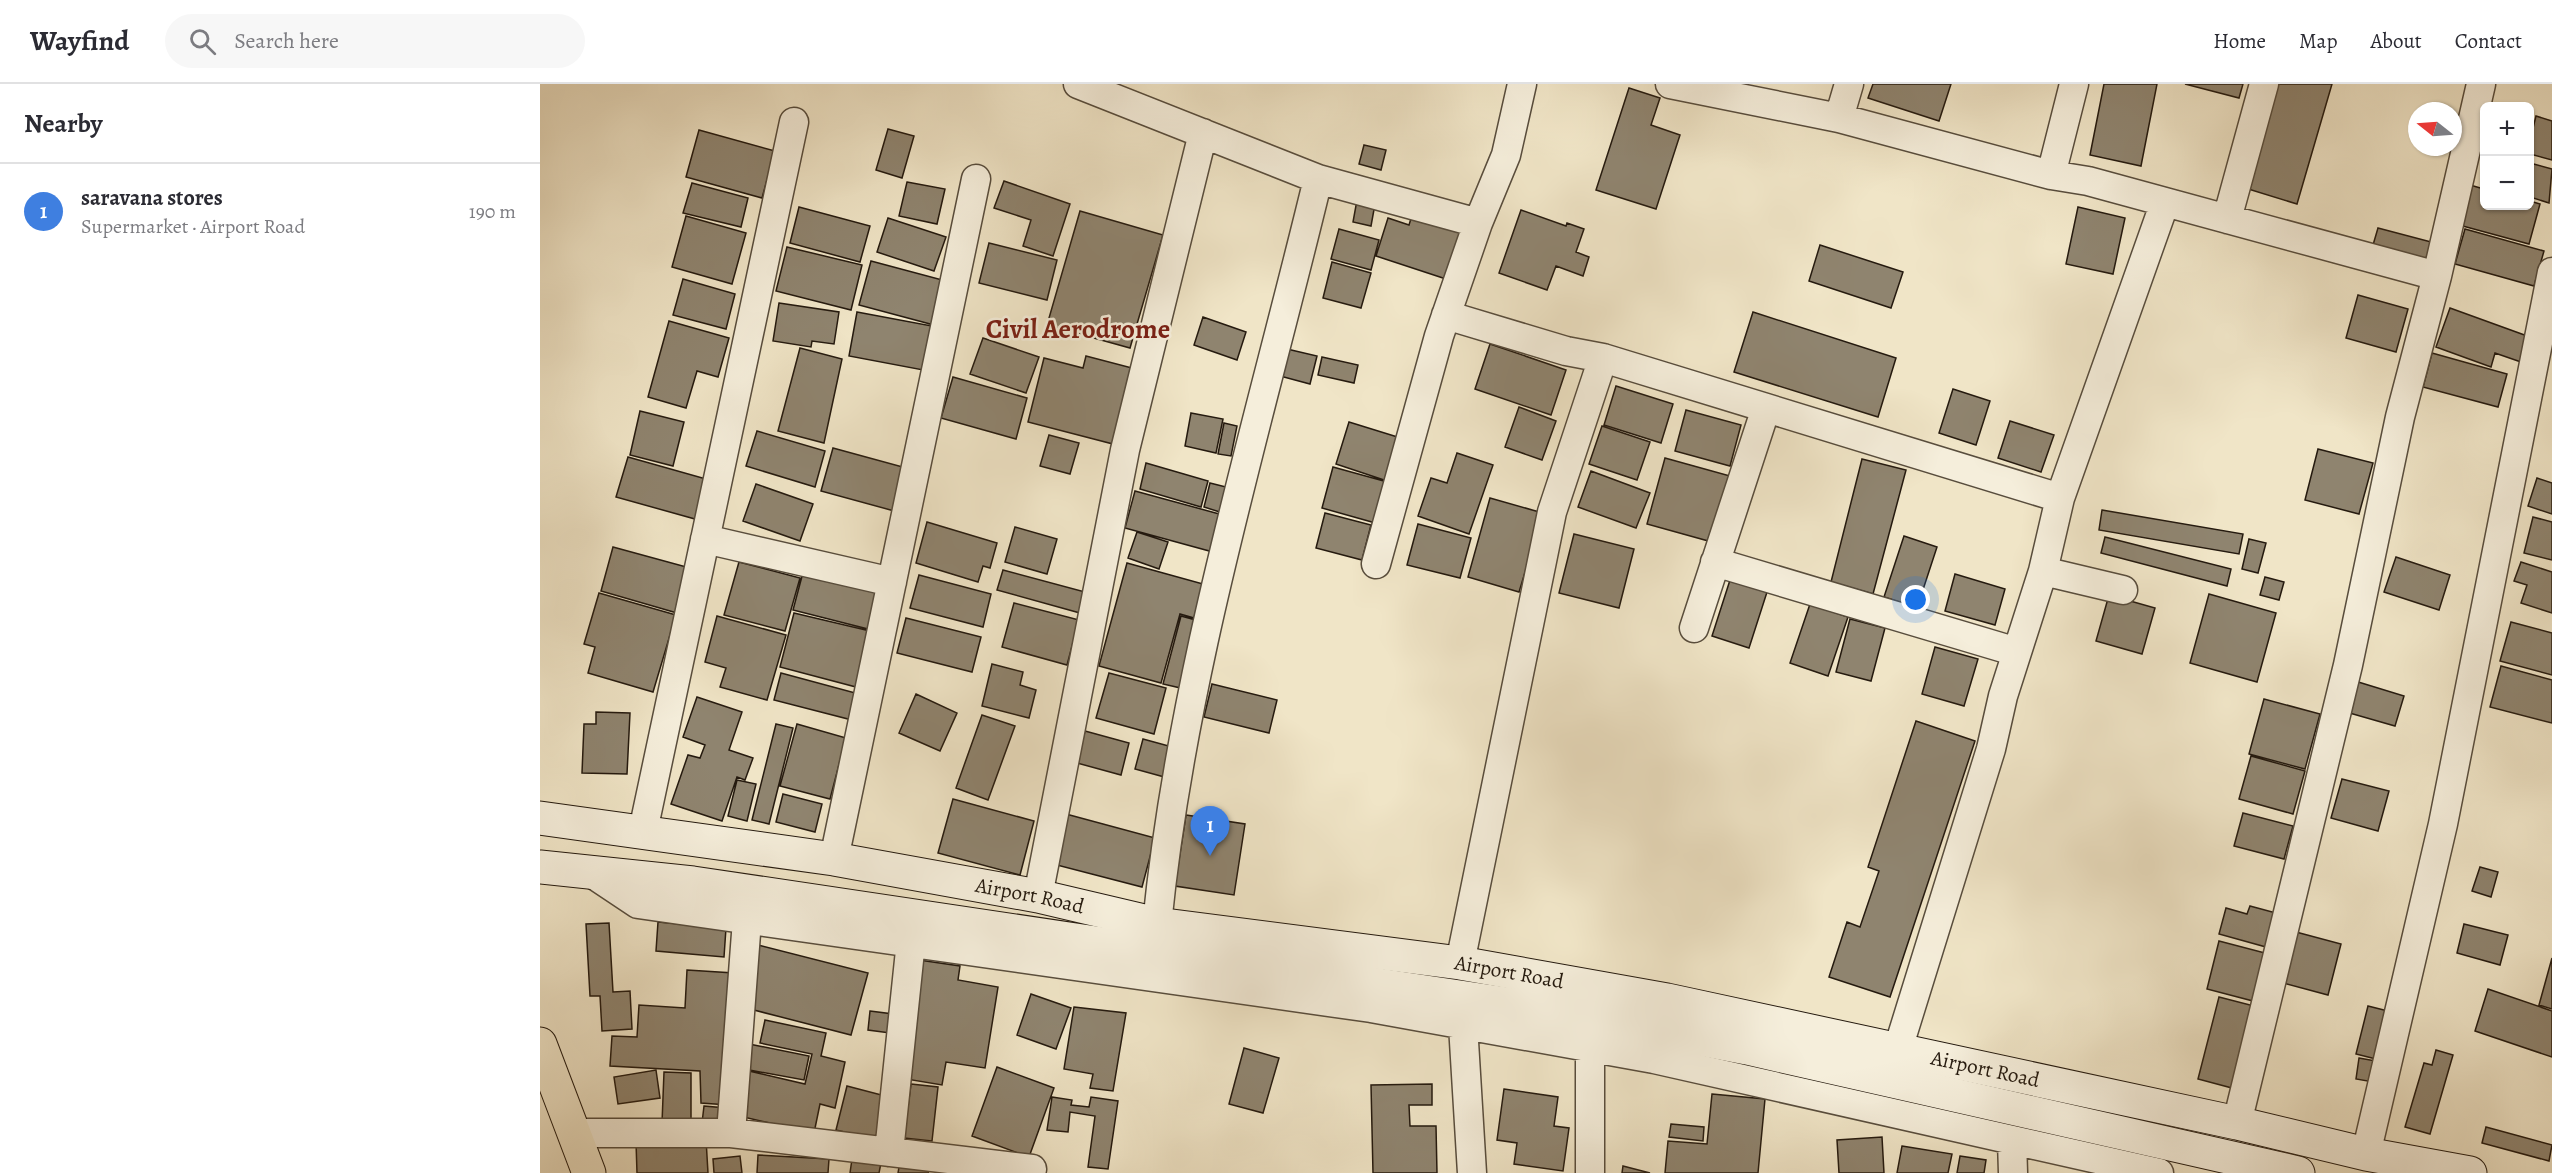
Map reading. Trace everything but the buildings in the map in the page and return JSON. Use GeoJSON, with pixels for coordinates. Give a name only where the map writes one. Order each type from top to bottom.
{"type":"FeatureCollection","features":[{"type":"Feature","properties":{"kind":"main road"},"geometry":{"type":"LineString","coordinates":[[540,1044],[589,1173]]}},
{"type":"Feature","properties":{"kind":"street"},"geometry":{"type":"LineString","coordinates":[[1078,84],[1318,179],[1478,223]]}},
{"type":"Feature","properties":{"kind":"street"},"geometry":{"type":"LineString","coordinates":[[1376,564],[1446,315],[1478,223],[1506,154],[1522,84]]}},
{"type":"Feature","properties":{"kind":"street"},"geometry":{"type":"LineString","coordinates":[[1670,84],[1839,118],[2051,175],[2088,181],[2437,276]]}},
{"type":"Feature","properties":{"kind":"street"},"geometry":{"type":"LineString","coordinates":[[1839,118],[1849,84]]}},
{"type":"Feature","properties":{"kind":"street"},"geometry":{"type":"LineString","coordinates":[[2051,175],[2074,84]]}},
{"type":"Feature","properties":{"kind":"street"},"geometry":{"type":"LineString","coordinates":[[2227,219],[2264,84]]}},
{"type":"Feature","properties":{"kind":"street"},"geometry":{"type":"LineString","coordinates":[[2237,1123],[2348,665],[2400,417],[2437,276],[2481,84]]}},
{"type":"Feature","properties":{"kind":"street"},"geometry":{"type":"LineString","coordinates":[[643,831],[794,122]]}},
{"type":"Feature","properties":{"kind":"street"},"geometry":{"type":"LineString","coordinates":[[1038,896],[1125,450],[1203,133]]}},
{"type":"Feature","properties":{"kind":"street"},"geometry":{"type":"LineString","coordinates":[[834,858],[976,179]]}},
{"type":"Feature","properties":{"kind":"street"},"geometry":{"type":"LineString","coordinates":[[1156,924],[1163,857],[1193,698],[1239,492],[1318,179]]}},
{"type":"Feature","properties":{"kind":"street"},"geometry":{"type":"LineString","coordinates":[[1897,1052],[1991,749],[2003,696],[2043,571],[2060,498],[2165,202]]}},
{"type":"Feature","properties":{"kind":"street"},"geometry":{"type":"LineString","coordinates":[[2366,1154],[2443,824],[2552,272]]}},
{"type":"Feature","properties":{"kind":"street"},"geometry":{"type":"LineString","coordinates":[[1446,315],[1566,351],[1603,358],[2060,498]]}},
{"type":"Feature","properties":{"kind":"street"},"geometry":{"type":"LineString","coordinates":[[1460,963],[1552,512],[1603,358]]}},
{"type":"Feature","properties":{"kind":"street"},"geometry":{"type":"LineString","coordinates":[[1694,628],[1766,408]]}},
{"type":"Feature","properties":{"kind":"street"},"geometry":{"type":"LineString","coordinates":[[705,539],[892,582]]}},
{"type":"Feature","properties":{"kind":"street"},"geometry":{"type":"LineString","coordinates":[[1715,562],[2017,652]]}},
{"type":"Feature","properties":{"kind":"street"},"geometry":{"type":"LineString","coordinates":[[2043,571],[2123,590]]}},
{"type":"Feature","properties":{"kind":"street","name":"Airport Road"},"geometry":{"type":"LineString","coordinates":[[540,818],[834,858],[1038,896],[1156,924],[1460,963],[1667,1000],[1897,1052],[2237,1123],[2366,1154],[2470,1173]]}},
{"type":"Feature","properties":{"kind":"street","name":"Airport Road"},"geometry":{"type":"LineString","coordinates":[[540,867],[704,885],[1560,1012],[1747,1048],[2298,1173]]}},
{"type":"Feature","properties":{"kind":"street"},"geometry":{"type":"LineString","coordinates":[[590,872],[638,904],[1371,1008],[1654,1059],[2159,1173]]}},
{"type":"Feature","properties":{"kind":"street"},"geometry":{"type":"LineString","coordinates":[[731,1133],[747,920]]}},
{"type":"Feature","properties":{"kind":"street"},"geometry":{"type":"LineString","coordinates":[[889,1152],[911,941]]}},
{"type":"Feature","properties":{"kind":"street"},"geometry":{"type":"LineString","coordinates":[[1463,1025],[1472,1173]]}},
{"type":"Feature","properties":{"kind":"street"},"geometry":{"type":"LineString","coordinates":[[1590,1047],[1590,1173]]}},
{"type":"Feature","properties":{"kind":"street"},"geometry":{"type":"LineString","coordinates":[[574,1133],[731,1133],[1032,1169]]}},
{"type":"Feature","properties":{"kind":"street"},"geometry":{"type":"LineString","coordinates":[[2012,1140],[2013,1173]]}},
{"type":"Feature","properties":{"kind":"place","name":"saravana stores"},"geometry":{"type":"Point","coordinates":[1210,856]}},
{"type":"Feature","properties":{"kind":"district","name":"Civil Aerodrome"},"geometry":{"type":"Point","coordinates":[1078,329]}}]}
